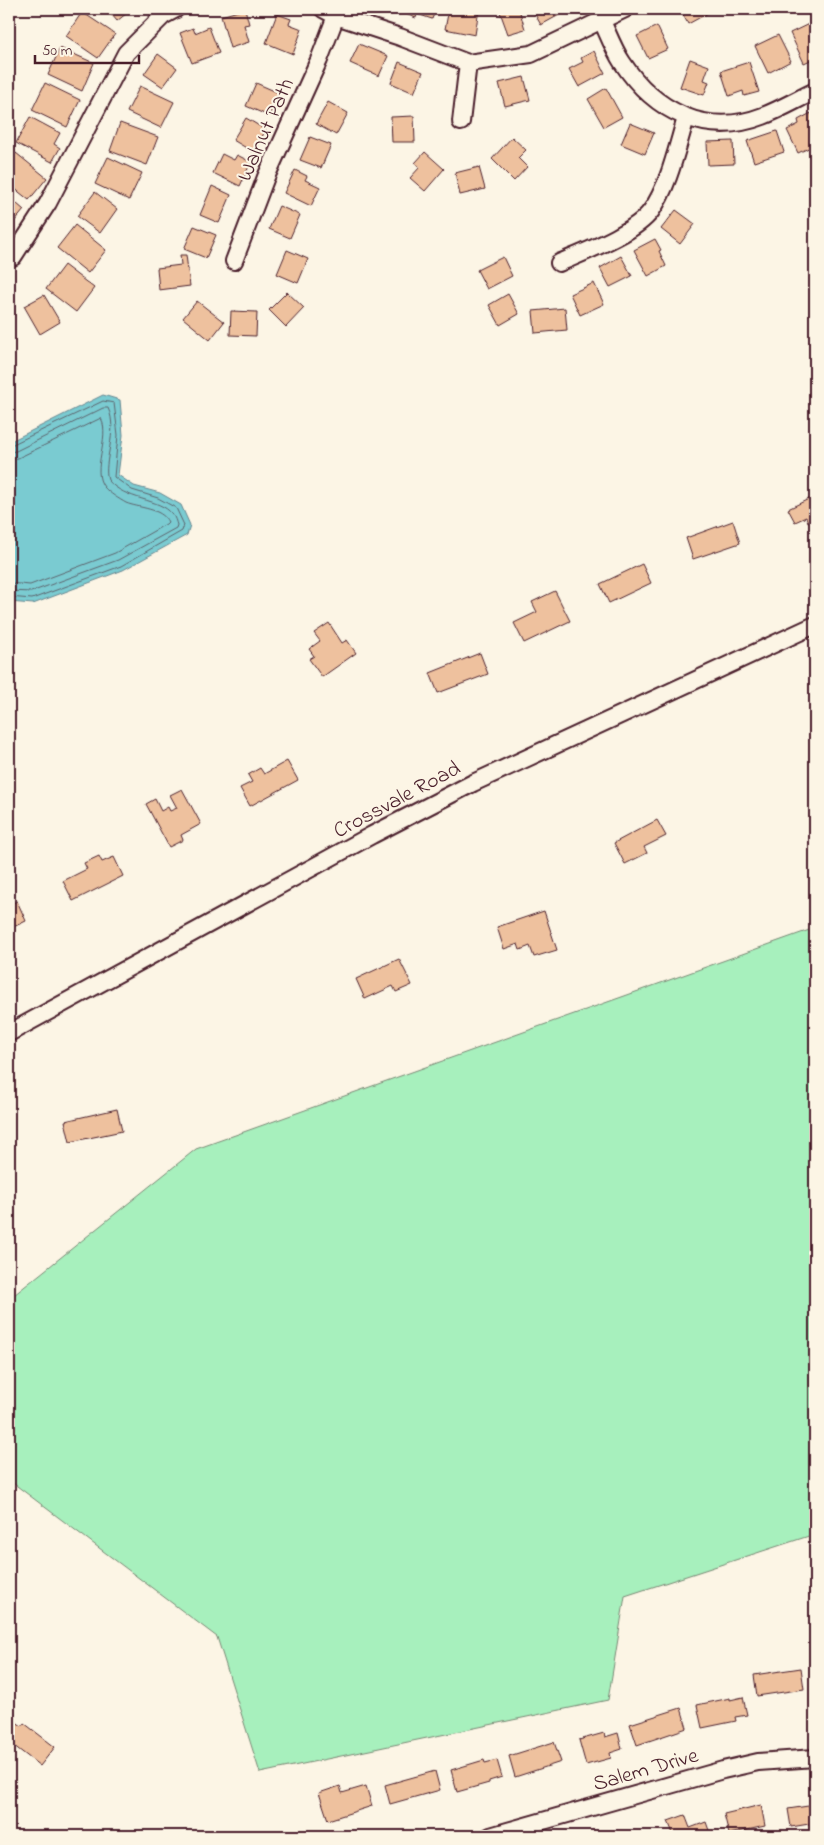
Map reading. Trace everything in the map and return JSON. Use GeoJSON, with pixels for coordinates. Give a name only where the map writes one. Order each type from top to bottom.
{"type":"FeatureCollection","features":[{"type":"Feature","properties":{"kind":"street"},"geometry":{"type":"LineString","coordinates":[[13,258],[48,203],[126,54],[163,16],[176,9]]}},
{"type":"Feature","properties":{"kind":"street"},"geometry":{"type":"LineString","coordinates":[[330,13],[468,62],[531,54],[624,9]]}},
{"type":"Feature","properties":{"kind":"street","name":"Walnut Path"},"geometry":{"type":"LineString","coordinates":[[234,261],[266,177],[319,60],[330,13]]}},
{"type":"Feature","properties":{"kind":"street"},"geometry":{"type":"LineString","coordinates":[[602,21],[621,61],[635,80],[652,98],[686,118],[708,123],[731,124],[762,116],[815,91]]}},
{"type":"Feature","properties":{"kind":"street"},"geometry":{"type":"LineString","coordinates":[[461,122],[468,62]]}},
{"type":"Feature","properties":{"kind":"street"},"geometry":{"type":"LineString","coordinates":[[559,263],[610,240],[633,226],[650,212],[663,191],[686,118]]}},
{"type":"Feature","properties":{"kind":"street","name":"Crossvale Road"},"geometry":{"type":"LineString","coordinates":[[9,1034],[372,835],[473,783],[815,626]]}},
{"type":"Feature","properties":{"kind":"street","name":"Salem Drive"},"geometry":{"type":"LineString","coordinates":[[490,1836],[723,1770],[758,1762],[815,1758]]}},
{"type":"Feature","properties":{"kind":"green space"},"geometry":{"type":"Polygon","coordinates":[[[815,928],[815,1534],[625,1596],[608,1700],[260,1773],[217,1637],[9,1480],[9,1299],[196,1149],[815,928]]]}},
{"type":"Feature","properties":{"kind":"water"},"geometry":{"type":"Polygon","coordinates":[[[103,395],[120,400],[123,435],[118,475],[134,486],[160,493],[181,505],[190,525],[187,535],[123,570],[33,604],[9,602],[9,442],[103,395]]]}},
{"type":"Feature","properties":{"kind":"building"},"geometry":{"type":"Polygon","coordinates":[[[107,9],[132,9],[117,21],[107,9]]]}},
{"type":"Feature","properties":{"kind":"building"},"geometry":{"type":"Polygon","coordinates":[[[245,9],[249,24],[244,25],[249,42],[230,48],[221,16],[245,9]]]}},
{"type":"Feature","properties":{"kind":"building"},"geometry":{"type":"Polygon","coordinates":[[[404,9],[436,9],[432,19],[417,14],[416,18],[403,13],[404,9]]]}},
{"type":"Feature","properties":{"kind":"building"},"geometry":{"type":"Polygon","coordinates":[[[449,9],[479,9],[475,35],[445,29],[449,9]]]}},
{"type":"Feature","properties":{"kind":"building"},"geometry":{"type":"Polygon","coordinates":[[[519,9],[525,29],[508,34],[500,12],[519,9]]]}},
{"type":"Feature","properties":{"kind":"building"},"geometry":{"type":"Polygon","coordinates":[[[532,9],[559,9],[561,14],[541,25],[532,9]]]}},
{"type":"Feature","properties":{"kind":"building"},"geometry":{"type":"Polygon","coordinates":[[[680,9],[708,9],[710,12],[688,24],[680,9]]]}},
{"type":"Feature","properties":{"kind":"building"},"geometry":{"type":"Polygon","coordinates":[[[82,12],[115,34],[98,58],[66,36],[82,12]]]}},
{"type":"Feature","properties":{"kind":"building"},"geometry":{"type":"Polygon","coordinates":[[[277,14],[291,19],[289,24],[302,29],[293,54],[266,43],[277,14]]]}},
{"type":"Feature","properties":{"kind":"building"},"geometry":{"type":"Polygon","coordinates":[[[815,21],[815,58],[804,63],[790,33],[815,21]]]}},
{"type":"Feature","properties":{"kind":"building"},"geometry":{"type":"Polygon","coordinates":[[[657,26],[668,49],[648,58],[637,36],[657,26]]]}},
{"type":"Feature","properties":{"kind":"building"},"geometry":{"type":"Polygon","coordinates":[[[209,27],[219,53],[192,63],[180,33],[193,28],[195,33],[209,27]]]}},
{"type":"Feature","properties":{"kind":"building"},"geometry":{"type":"Polygon","coordinates":[[[778,35],[791,61],[768,73],[755,46],[778,35]]]}},
{"type":"Feature","properties":{"kind":"building"},"geometry":{"type":"Polygon","coordinates":[[[359,44],[388,56],[379,76],[350,63],[359,44]]]}},
{"type":"Feature","properties":{"kind":"building"},"geometry":{"type":"Polygon","coordinates":[[[60,48],[94,63],[82,91],[48,75],[60,48]]]}},
{"type":"Feature","properties":{"kind":"building"},"geometry":{"type":"Polygon","coordinates":[[[594,51],[605,73],[579,87],[569,69],[583,62],[581,58],[594,51]]]}},
{"type":"Feature","properties":{"kind":"building"},"geometry":{"type":"Polygon","coordinates":[[[158,54],[177,68],[163,87],[144,74],[158,54]]]}},
{"type":"Feature","properties":{"kind":"building"},"geometry":{"type":"Polygon","coordinates":[[[690,59],[709,66],[704,80],[709,82],[704,95],[680,87],[690,59]]]}},
{"type":"Feature","properties":{"kind":"building"},"geometry":{"type":"Polygon","coordinates":[[[399,62],[423,72],[414,93],[391,83],[399,62]]]}},
{"type":"Feature","properties":{"kind":"building"},"geometry":{"type":"Polygon","coordinates":[[[749,62],[759,92],[744,96],[743,91],[729,96],[721,71],[749,62]]]}},
{"type":"Feature","properties":{"kind":"building"},"geometry":{"type":"Polygon","coordinates":[[[524,77],[530,100],[505,106],[499,83],[524,77]]]}},
{"type":"Feature","properties":{"kind":"building"},"geometry":{"type":"Polygon","coordinates":[[[45,83],[80,100],[67,127],[32,110],[45,83]]]}},
{"type":"Feature","properties":{"kind":"building"},"geometry":{"type":"Polygon","coordinates":[[[256,83],[279,93],[269,116],[246,106],[256,83]]]}},
{"type":"Feature","properties":{"kind":"building"},"geometry":{"type":"Polygon","coordinates":[[[140,86],[174,102],[161,128],[127,112],[140,86]]]}},
{"type":"Feature","properties":{"kind":"building"},"geometry":{"type":"Polygon","coordinates":[[[606,88],[622,117],[604,127],[588,99],[606,88]]]}},
{"type":"Feature","properties":{"kind":"building"},"geometry":{"type":"Polygon","coordinates":[[[328,102],[348,113],[336,135],[316,124],[328,102]]]}},
{"type":"Feature","properties":{"kind":"building"},"geometry":{"type":"Polygon","coordinates":[[[811,113],[815,122],[815,145],[798,153],[787,130],[799,124],[798,120],[811,113]]]}},
{"type":"Feature","properties":{"kind":"building"},"geometry":{"type":"Polygon","coordinates":[[[414,116],[415,142],[392,142],[391,117],[414,116]]]}},
{"type":"Feature","properties":{"kind":"building"},"geometry":{"type":"Polygon","coordinates":[[[30,117],[60,133],[54,144],[60,148],[52,162],[16,143],[30,117]]]}},
{"type":"Feature","properties":{"kind":"building"},"geometry":{"type":"Polygon","coordinates":[[[246,118],[266,130],[253,152],[233,140],[246,118]]]}},
{"type":"Feature","properties":{"kind":"building"},"geometry":{"type":"Polygon","coordinates":[[[120,123],[158,137],[147,165],[110,151],[120,123]]]}},
{"type":"Feature","properties":{"kind":"building"},"geometry":{"type":"Polygon","coordinates":[[[630,123],[654,133],[645,154],[621,144],[630,123]]]}},
{"type":"Feature","properties":{"kind":"building"},"geometry":{"type":"Polygon","coordinates":[[[777,131],[784,152],[754,162],[747,141],[777,131]]]}},
{"type":"Feature","properties":{"kind":"building"},"geometry":{"type":"Polygon","coordinates":[[[310,137],[331,145],[321,168],[300,160],[310,137]]]}},
{"type":"Feature","properties":{"kind":"building"},"geometry":{"type":"Polygon","coordinates":[[[512,137],[526,150],[518,158],[527,167],[514,181],[492,159],[512,137]]]}},
{"type":"Feature","properties":{"kind":"building"},"geometry":{"type":"Polygon","coordinates":[[[733,141],[734,164],[708,165],[707,142],[733,141]]]}},
{"type":"Feature","properties":{"kind":"building"},"geometry":{"type":"Polygon","coordinates":[[[425,152],[444,169],[425,191],[410,178],[420,167],[415,163],[425,152]]]}},
{"type":"Feature","properties":{"kind":"building"},"geometry":{"type":"Polygon","coordinates":[[[16,153],[47,178],[29,200],[9,184],[9,162],[16,153]]]}},
{"type":"Feature","properties":{"kind":"building"},"geometry":{"type":"Polygon","coordinates":[[[222,154],[234,160],[237,155],[251,162],[240,186],[213,173],[222,154]]]}},
{"type":"Feature","properties":{"kind":"building"},"geometry":{"type":"Polygon","coordinates":[[[108,157],[142,173],[129,200],[95,184],[108,157]]]}},
{"type":"Feature","properties":{"kind":"building"},"geometry":{"type":"Polygon","coordinates":[[[479,167],[485,189],[460,195],[455,173],[479,167]]]}},
{"type":"Feature","properties":{"kind":"building"},"geometry":{"type":"Polygon","coordinates":[[[295,170],[307,176],[305,180],[320,187],[311,206],[284,193],[295,170]]]}},
{"type":"Feature","properties":{"kind":"building"},"geometry":{"type":"Polygon","coordinates":[[[212,186],[231,195],[219,223],[200,215],[212,186]]]}},
{"type":"Feature","properties":{"kind":"building"},"geometry":{"type":"Polygon","coordinates":[[[95,192],[117,209],[100,233],[77,216],[95,192]]]}},
{"type":"Feature","properties":{"kind":"building"},"geometry":{"type":"Polygon","coordinates":[[[9,197],[24,210],[9,228],[9,197]]]}},
{"type":"Feature","properties":{"kind":"building"},"geometry":{"type":"Polygon","coordinates":[[[279,206],[300,215],[290,238],[269,229],[279,206]]]}},
{"type":"Feature","properties":{"kind":"building"},"geometry":{"type":"Polygon","coordinates":[[[676,210],[695,224],[680,244],[661,229],[676,210]]]}},
{"type":"Feature","properties":{"kind":"building"},"geometry":{"type":"Polygon","coordinates":[[[75,225],[106,250],[88,273],[57,248],[75,225]]]}},
{"type":"Feature","properties":{"kind":"building"},"geometry":{"type":"Polygon","coordinates":[[[194,226],[216,235],[206,258],[184,249],[194,226]]]}},
{"type":"Feature","properties":{"kind":"building"},"geometry":{"type":"Polygon","coordinates":[[[655,239],[666,266],[648,276],[634,250],[655,239]]]}},
{"type":"Feature","properties":{"kind":"building"},"geometry":{"type":"Polygon","coordinates":[[[287,250],[308,259],[298,283],[277,274],[287,250]]]}},
{"type":"Feature","properties":{"kind":"building"},"geometry":{"type":"Polygon","coordinates":[[[180,255],[186,255],[190,286],[159,290],[157,268],[181,265],[180,255]]]}},
{"type":"Feature","properties":{"kind":"building"},"geometry":{"type":"Polygon","coordinates":[[[621,256],[632,276],[610,287],[600,268],[621,256]]]}},
{"type":"Feature","properties":{"kind":"building"},"geometry":{"type":"Polygon","coordinates":[[[503,257],[512,276],[487,289],[477,270],[503,257]]]}},
{"type":"Feature","properties":{"kind":"building"},"geometry":{"type":"Polygon","coordinates":[[[64,265],[94,288],[76,312],[46,289],[64,265]]]}},
{"type":"Feature","properties":{"kind":"building"},"geometry":{"type":"Polygon","coordinates":[[[594,283],[604,304],[580,315],[570,294],[594,283]]]}},
{"type":"Feature","properties":{"kind":"building"},"geometry":{"type":"Polygon","coordinates":[[[287,292],[304,308],[286,327],[269,310],[287,292]]]}},
{"type":"Feature","properties":{"kind":"building"},"geometry":{"type":"Polygon","coordinates":[[[508,294],[519,314],[500,325],[489,305],[508,294]]]}},
{"type":"Feature","properties":{"kind":"building"},"geometry":{"type":"Polygon","coordinates":[[[44,295],[60,322],[40,334],[24,306],[44,295]]]}},
{"type":"Feature","properties":{"kind":"building"},"geometry":{"type":"Polygon","coordinates":[[[197,301],[224,322],[210,340],[183,318],[197,301]]]}},
{"type":"Feature","properties":{"kind":"building"},"geometry":{"type":"Polygon","coordinates":[[[565,308],[567,330],[535,333],[533,311],[565,308]]]}},
{"type":"Feature","properties":{"kind":"building"},"geometry":{"type":"Polygon","coordinates":[[[231,311],[257,312],[256,336],[230,335],[231,311]]]}},
{"type":"Feature","properties":{"kind":"building"},"geometry":{"type":"Polygon","coordinates":[[[815,496],[815,519],[808,522],[806,517],[795,522],[788,509],[815,496]]]}},
{"type":"Feature","properties":{"kind":"building"},"geometry":{"type":"Polygon","coordinates":[[[733,521],[740,543],[693,559],[686,538],[733,521]]]}},
{"type":"Feature","properties":{"kind":"building"},"geometry":{"type":"Polygon","coordinates":[[[642,564],[651,583],[609,603],[600,584],[642,564]]]}},
{"type":"Feature","properties":{"kind":"building"},"geometry":{"type":"Polygon","coordinates":[[[555,591],[570,621],[524,643],[514,623],[537,612],[532,602],[555,591]]]}},
{"type":"Feature","properties":{"kind":"building"},"geometry":{"type":"Polygon","coordinates":[[[329,623],[342,643],[347,640],[356,653],[322,677],[309,659],[314,656],[309,649],[320,641],[314,633],[329,623]]]}},
{"type":"Feature","properties":{"kind":"building"},"geometry":{"type":"Polygon","coordinates":[[[480,653],[488,674],[438,693],[430,673],[480,653]]]}},
{"type":"Feature","properties":{"kind":"building"},"geometry":{"type":"Polygon","coordinates":[[[287,761],[298,780],[250,806],[240,788],[252,782],[248,775],[260,768],[264,774],[287,761]]]}},
{"type":"Feature","properties":{"kind":"building"},"geometry":{"type":"Polygon","coordinates":[[[182,789],[201,824],[181,835],[183,840],[169,847],[146,804],[155,799],[161,811],[168,807],[170,811],[177,808],[170,795],[182,789]]]}},
{"type":"Feature","properties":{"kind":"building"},"geometry":{"type":"Polygon","coordinates":[[[657,820],[666,836],[644,847],[647,853],[625,864],[614,843],[657,820]]]}},
{"type":"Feature","properties":{"kind":"building"},"geometry":{"type":"Polygon","coordinates":[[[99,856],[102,862],[114,857],[123,876],[73,901],[63,881],[87,869],[84,863],[99,856]]]}},
{"type":"Feature","properties":{"kind":"building"},"geometry":{"type":"Polygon","coordinates":[[[17,901],[26,921],[9,929],[9,905],[17,901]]]}},
{"type":"Feature","properties":{"kind":"building"},"geometry":{"type":"Polygon","coordinates":[[[544,911],[557,950],[534,957],[530,946],[520,950],[518,944],[504,949],[497,927],[544,911]]]}},
{"type":"Feature","properties":{"kind":"building"},"geometry":{"type":"Polygon","coordinates":[[[399,959],[412,985],[396,992],[393,986],[365,999],[356,979],[399,959]]]}},
{"type":"Feature","properties":{"kind":"building"},"geometry":{"type":"Polygon","coordinates":[[[117,1109],[122,1131],[70,1142],[65,1121],[117,1109]]]}},
{"type":"Feature","properties":{"kind":"building"},"geometry":{"type":"Polygon","coordinates":[[[801,1668],[804,1689],[757,1696],[754,1675],[801,1668]]]}},
{"type":"Feature","properties":{"kind":"building"},"geometry":{"type":"Polygon","coordinates":[[[743,1697],[747,1715],[735,1717],[736,1721],[702,1728],[697,1705],[743,1697]]]}},
{"type":"Feature","properties":{"kind":"building"},"geometry":{"type":"Polygon","coordinates":[[[681,1708],[687,1728],[637,1745],[630,1724],[681,1708]]]}},
{"type":"Feature","properties":{"kind":"building"},"geometry":{"type":"Polygon","coordinates":[[[13,1720],[22,1726],[24,1723],[55,1747],[40,1766],[9,1742],[9,1726],[13,1720]]]}},
{"type":"Feature","properties":{"kind":"building"},"geometry":{"type":"Polygon","coordinates":[[[604,1733],[605,1737],[618,1733],[622,1749],[610,1753],[611,1758],[586,1765],[579,1740],[604,1733]]]}},
{"type":"Feature","properties":{"kind":"building"},"geometry":{"type":"Polygon","coordinates":[[[554,1742],[561,1762],[515,1777],[509,1756],[554,1742]]]}},
{"type":"Feature","properties":{"kind":"building"},"geometry":{"type":"Polygon","coordinates":[[[484,1760],[485,1763],[497,1760],[502,1777],[489,1781],[489,1783],[457,1792],[451,1770],[484,1760]]]}},
{"type":"Feature","properties":{"kind":"building"},"geometry":{"type":"Polygon","coordinates":[[[435,1771],[440,1790],[390,1804],[385,1785],[435,1771]]]}},
{"type":"Feature","properties":{"kind":"building"},"geometry":{"type":"Polygon","coordinates":[[[340,1786],[342,1793],[366,1786],[372,1806],[328,1820],[319,1793],[340,1786]]]}},
{"type":"Feature","properties":{"kind":"building"},"geometry":{"type":"Polygon","coordinates":[[[761,1805],[765,1826],[729,1834],[724,1814],[761,1805]]]}},
{"type":"Feature","properties":{"kind":"building"},"geometry":{"type":"Polygon","coordinates":[[[815,1805],[815,1823],[791,1827],[788,1809],[815,1805]]]}},
{"type":"Feature","properties":{"kind":"building"},"geometry":{"type":"Polygon","coordinates":[[[685,1815],[690,1828],[706,1822],[711,1836],[674,1836],[668,1821],[685,1815]]]}}]}
